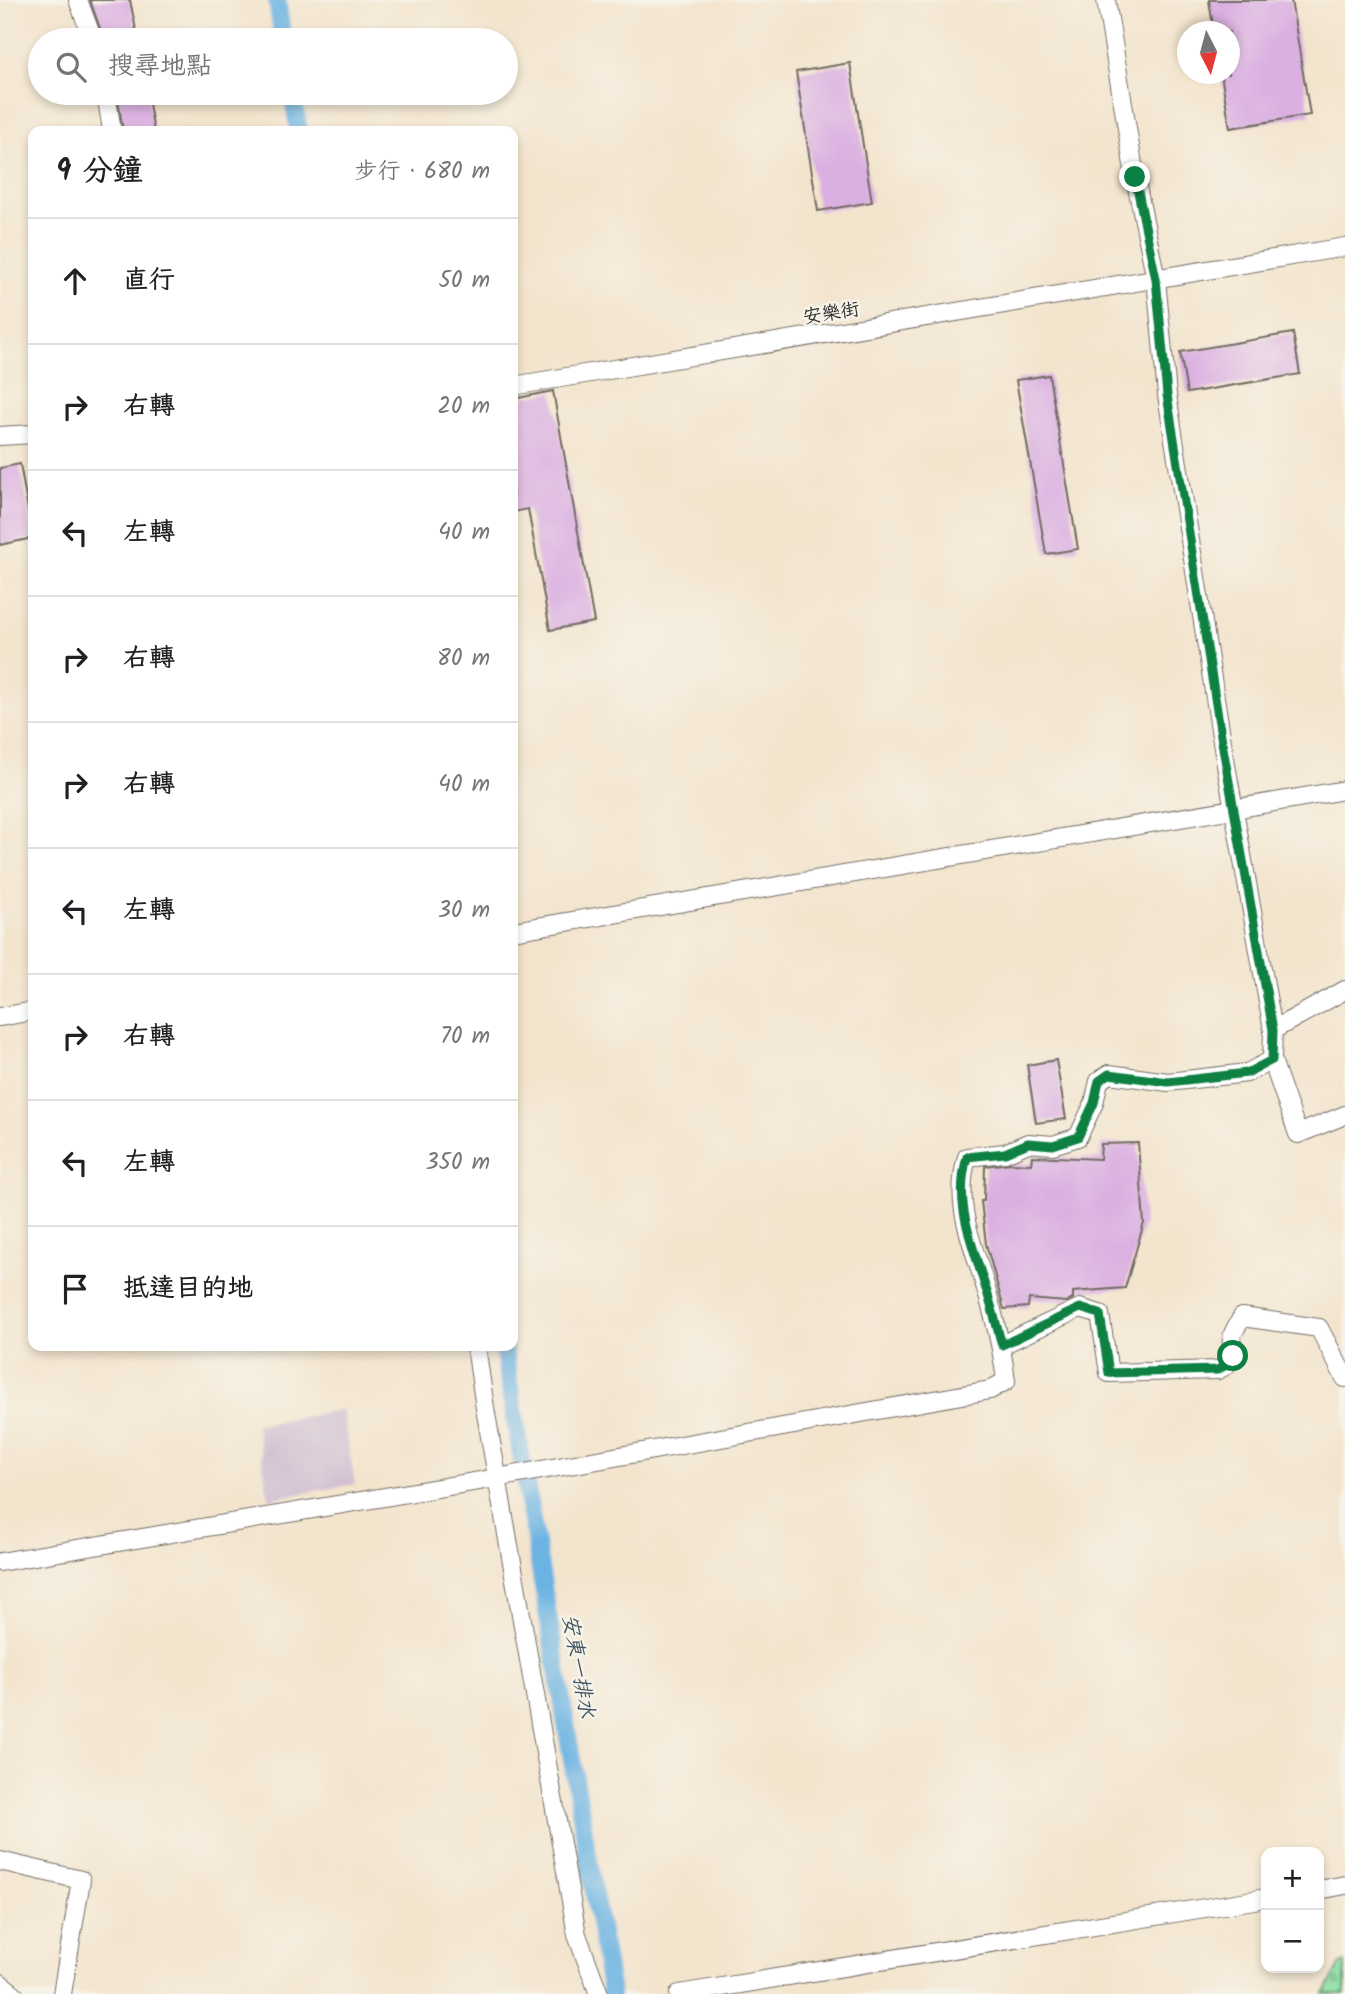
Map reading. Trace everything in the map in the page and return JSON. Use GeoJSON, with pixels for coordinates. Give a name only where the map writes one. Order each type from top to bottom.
{"type":"FeatureCollection","features":[{"type":"Feature","properties":{"kind":"street"},"geometry":{"type":"LineString","coordinates":[[78,0],[88,28]]}},
{"type":"Feature","properties":{"kind":"street"},"geometry":{"type":"LineString","coordinates":[[1106,0],[1135,177],[1156,279],[1167,395],[1223,748],[1236,809],[1273,1030],[1272,1060],[1298,1134],[1345,1115]]}},
{"type":"Feature","properties":{"kind":"street"},"geometry":{"type":"LineString","coordinates":[[108,105],[111,126]]}},
{"type":"Feature","properties":{"kind":"street","name":"安樂街"},"geometry":{"type":"LineString","coordinates":[[518,385],[1345,247]]}},
{"type":"Feature","properties":{"kind":"street"},"geometry":{"type":"LineString","coordinates":[[0,436],[28,434]]}},
{"type":"Feature","properties":{"kind":"street"},"geometry":{"type":"LineString","coordinates":[[518,930],[1345,790]]}},
{"type":"Feature","properties":{"kind":"street"},"geometry":{"type":"LineString","coordinates":[[1273,1030],[1345,990]]}},
{"type":"Feature","properties":{"kind":"street"},"geometry":{"type":"LineString","coordinates":[[0,1017],[28,1013]]}},
{"type":"Feature","properties":{"kind":"street"},"geometry":{"type":"LineString","coordinates":[[0,1562],[990,1391],[1006,1381],[1002,1345],[967,1233],[961,1180],[967,1157],[1005,1153],[1028,1143],[1053,1145],[1078,1137],[1094,1103],[1099,1081],[1109,1074],[1168,1082],[1247,1073],[1272,1060]]}},
{"type":"Feature","properties":{"kind":"street"},"geometry":{"type":"LineString","coordinates":[[1002,1345],[1080,1308],[1100,1314],[1109,1373],[1217,1370],[1228,1364],[1233,1356],[1232,1336],[1242,1317],[1319,1328],[1345,1378]]}},
{"type":"Feature","properties":{"kind":"street"},"geometry":{"type":"LineString","coordinates":[[477,1351],[577,1935],[599,1994]]}},
{"type":"Feature","properties":{"kind":"street"},"geometry":{"type":"LineString","coordinates":[[0,1861],[81,1880],[62,1994]]}},
{"type":"Feature","properties":{"kind":"street"},"geometry":{"type":"LineString","coordinates":[[1324,1889],[1345,1885]]}},
{"type":"Feature","properties":{"kind":"street"},"geometry":{"type":"LineString","coordinates":[[679,1994],[1261,1899]]}},
{"type":"Feature","properties":{"kind":"street"},"geometry":{"type":"LineString","coordinates":[[0,1983],[15,1994]]}},
{"type":"Feature","properties":{"kind":"shaded area"},"geometry":{"type":"Polygon","coordinates":[[[342,1410],[355,1484],[269,1499],[256,1425],[342,1410]]]}},
{"type":"Feature","properties":{"kind":"green space"},"geometry":{"type":"Polygon","coordinates":[[[1345,1962],[1345,1994],[1324,1994],[1341,1964],[1345,1962]]]}},
{"type":"Feature","properties":{"kind":"building"},"geometry":{"type":"Polygon","coordinates":[[[90,0],[130,0],[136,28],[100,28],[90,0]]]}},
{"type":"Feature","properties":{"kind":"building"},"geometry":{"type":"Polygon","coordinates":[[[1209,0],[1291,0],[1310,115],[1230,128],[1223,84],[1240,84],[1240,21],[1212,21],[1209,0]]]}},
{"type":"Feature","properties":{"kind":"building"},"geometry":{"type":"Polygon","coordinates":[[[850,63],[872,202],[818,211],[796,72],[850,63]]]}},
{"type":"Feature","properties":{"kind":"building"},"geometry":{"type":"Polygon","coordinates":[[[119,105],[149,105],[153,126],[122,126],[119,105]]]}},
{"type":"Feature","properties":{"kind":"building"},"geometry":{"type":"Polygon","coordinates":[[[1293,333],[1300,374],[1187,393],[1180,352],[1293,333]]]}},
{"type":"Feature","properties":{"kind":"building"},"geometry":{"type":"Polygon","coordinates":[[[1049,375],[1078,549],[1046,554],[1016,380],[1049,375]]]}},
{"type":"Feature","properties":{"kind":"building"},"geometry":{"type":"Polygon","coordinates":[[[553,391],[594,622],[550,630],[528,509],[518,511],[518,398],[553,391]]]}},
{"type":"Feature","properties":{"kind":"building"},"geometry":{"type":"Polygon","coordinates":[[[20,464],[28,510],[28,539],[0,545],[0,468],[20,464]]]}},
{"type":"Feature","properties":{"kind":"building"},"geometry":{"type":"Polygon","coordinates":[[[1056,1060],[1066,1119],[1036,1123],[1027,1065],[1056,1060]]]}},
{"type":"Feature","properties":{"kind":"building"},"geometry":{"type":"Polygon","coordinates":[[[1138,1143],[1144,1223],[1125,1288],[1073,1292],[1073,1299],[1067,1302],[1029,1299],[1028,1307],[1004,1309],[986,1244],[981,1201],[984,1201],[985,1166],[1031,1164],[1032,1156],[1100,1159],[1101,1144],[1138,1143]]]}},
{"type":"Feature","properties":{"kind":"waterway","name":"安東一排水"},"geometry":{"type":"LineString","coordinates":[[277,0],[281,28]]}},
{"type":"Feature","properties":{"kind":"waterway","name":"安東一排水"},"geometry":{"type":"LineString","coordinates":[[294,105],[298,126]]}},
{"type":"Feature","properties":{"kind":"waterway","name":"安東一排水"},"geometry":{"type":"LineString","coordinates":[[504,1351],[611,1994]]}},
{"type":"Feature","properties":{"kind":"route"},"geometry":{"type":"LineString","coordinates":[[1135,177],[1156,279],[1167,395],[1223,748],[1236,809],[1273,1030],[1272,1060],[1247,1073],[1168,1082],[1109,1074],[1099,1081],[1094,1103],[1078,1137],[1053,1145],[1028,1143],[1005,1153],[967,1157],[961,1180],[967,1233],[1002,1345],[1080,1308],[1100,1314],[1109,1373],[1217,1370],[1228,1364],[1233,1356]]}}]}
